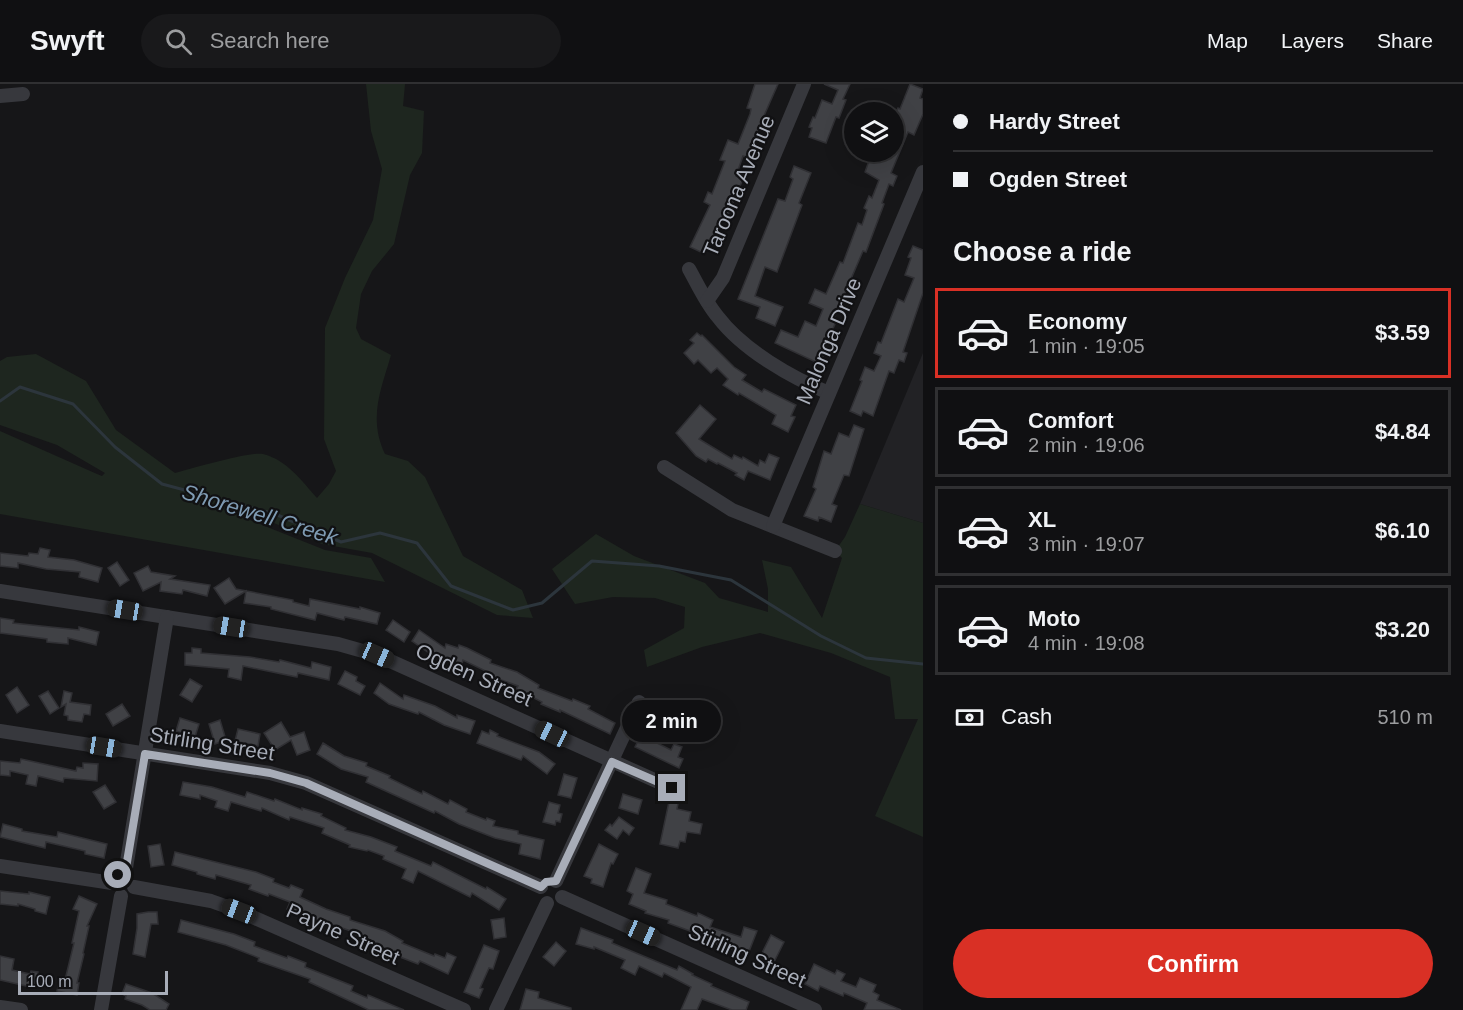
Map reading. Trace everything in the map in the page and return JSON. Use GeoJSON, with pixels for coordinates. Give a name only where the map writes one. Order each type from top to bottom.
{"type":"FeatureCollection","features":[{"type":"Feature","properties":{"kind":"street","name":"Taroona Avenue"},"geometry":{"type":"LineString","coordinates":[[707,301],[723,278],[804,84]]}},
{"type":"Feature","properties":{"kind":"street"},"geometry":{"type":"LineString","coordinates":[[0,96],[23,94]]}},
{"type":"Feature","properties":{"kind":"street","name":"Malonga Drive"},"geometry":{"type":"LineString","coordinates":[[773,526],[923,172]]}},
{"type":"Feature","properties":{"kind":"street"},"geometry":{"type":"LineString","coordinates":[[689,269],[718,318],[732,333],[765,359],[829,393]]}},
{"type":"Feature","properties":{"kind":"street"},"geometry":{"type":"LineString","coordinates":[[664,467],[732,510],[835,551]]}},
{"type":"Feature","properties":{"kind":"street","name":"Ogden Street"},"geometry":{"type":"LineString","coordinates":[[0,591],[338,644],[377,655],[672,788]]}},
{"type":"Feature","properties":{"kind":"street"},"geometry":{"type":"LineString","coordinates":[[125,874],[167,617]]}},
{"type":"Feature","properties":{"kind":"street"},"geometry":{"type":"LineString","coordinates":[[556,881],[639,702]]}},
{"type":"Feature","properties":{"kind":"street","name":"Stirling Street"},"geometry":{"type":"LineString","coordinates":[[0,731],[270,773],[306,783],[541,887]]}},
{"type":"Feature","properties":{"kind":"street"},"geometry":{"type":"LineString","coordinates":[[0,866],[112,883]]}},
{"type":"Feature","properties":{"kind":"street"},"geometry":{"type":"LineString","coordinates":[[125,874],[133,880],[134,887],[128,895],[121,896],[113,890],[112,883],[118,875],[125,874]]}},
{"type":"Feature","properties":{"kind":"street"},"geometry":{"type":"LineString","coordinates":[[556,881],[562,886],[562,897],[558,902],[547,903],[540,894],[541,887],[546,882],[556,881]]}},
{"type":"Feature","properties":{"kind":"street","name":"Payne Street"},"geometry":{"type":"LineString","coordinates":[[134,887],[211,901],[464,1010]]}},
{"type":"Feature","properties":{"kind":"street"},"geometry":{"type":"LineString","coordinates":[[101,1010],[121,896]]}},
{"type":"Feature","properties":{"kind":"street","name":"Stirling Street"},"geometry":{"type":"LineString","coordinates":[[562,897],[815,1010]]}},
{"type":"Feature","properties":{"kind":"street"},"geometry":{"type":"LineString","coordinates":[[496,1010],[547,903]]}},
{"type":"Feature","properties":{"kind":"street"},"geometry":{"type":"LineString","coordinates":[[0,1007],[21,1010]]}},
{"type":"Feature","properties":{"kind":"shaded area"},"geometry":{"type":"Polygon","coordinates":[[[366,84],[405,84],[403,106],[424,111],[422,153],[410,175],[394,244],[372,271],[361,294],[356,328],[361,339],[391,355],[378,404],[377,428],[380,441],[385,454],[408,461],[425,477],[463,556],[522,590],[533,618],[497,615],[372,553],[322,544],[244,510],[237,515],[325,550],[371,558],[385,582],[0,514],[0,431],[102,476],[105,473],[57,445],[0,425],[0,361],[7,357],[36,354],[86,381],[116,430],[175,473],[234,458],[263,454],[287,466],[317,498],[329,484],[336,471],[324,439],[325,328],[345,278],[373,220],[382,169],[371,131],[366,84]]]}},
{"type":"Feature","properties":{"kind":"shaded area"},"geometry":{"type":"Polygon","coordinates":[[[923,353],[923,523],[860,504],[923,353]]]}},
{"type":"Feature","properties":{"kind":"shaded area"},"geometry":{"type":"Polygon","coordinates":[[[860,504],[923,523],[923,837],[875,816],[918,719],[895,719],[890,677],[831,653],[760,633],[702,647],[647,667],[644,650],[684,628],[685,607],[655,598],[613,597],[575,604],[552,569],[596,534],[634,556],[705,583],[719,598],[768,612],[768,589],[762,560],[791,567],[822,618],[842,558],[835,551],[845,537],[860,504]]]}},
{"type":"Feature","properties":{"kind":"building"},"geometry":{"type":"Polygon","coordinates":[[[755,84],[778,84],[756,134],[759,135],[752,159],[743,156],[736,176],[743,179],[725,222],[721,220],[705,254],[690,247],[710,205],[704,202],[708,192],[712,194],[725,161],[720,160],[728,140],[738,144],[750,114],[751,109],[747,108],[755,84]]]}},
{"type":"Feature","properties":{"kind":"building"},"geometry":{"type":"Polygon","coordinates":[[[824,84],[850,84],[843,99],[846,100],[839,118],[836,117],[826,143],[809,137],[812,128],[809,127],[822,100],[832,104],[838,90],[824,84]]]}},
{"type":"Feature","properties":{"kind":"building"},"geometry":{"type":"Polygon","coordinates":[[[910,84],[923,89],[920,98],[923,99],[923,114],[914,135],[908,132],[904,142],[904,102],[910,84]]]}},
{"type":"Feature","properties":{"kind":"building"},"geometry":{"type":"Polygon","coordinates":[[[869,162],[896,162],[891,173],[897,176],[893,186],[889,184],[866,252],[863,251],[833,321],[836,322],[824,348],[826,348],[820,364],[775,343],[781,330],[798,337],[805,321],[816,326],[823,309],[809,303],[815,289],[826,294],[840,262],[843,263],[858,223],[862,225],[867,210],[864,208],[869,196],[872,198],[879,180],[865,172],[869,162]]]}},
{"type":"Feature","properties":{"kind":"building"},"geometry":{"type":"Polygon","coordinates":[[[794,166],[811,173],[799,203],[802,205],[777,272],[765,267],[755,296],[783,307],[775,326],[756,318],[760,307],[738,299],[778,199],[785,201],[793,179],[790,177],[794,166]]]}},
{"type":"Feature","properties":{"kind":"building"},"geometry":{"type":"Polygon","coordinates":[[[913,246],[923,250],[923,293],[903,352],[907,353],[904,362],[899,360],[894,373],[889,371],[873,416],[863,411],[861,416],[850,411],[865,367],[874,371],[881,356],[874,353],[878,342],[881,343],[898,299],[904,302],[914,278],[905,275],[911,258],[908,257],[913,246]]]}},
{"type":"Feature","properties":{"kind":"building"},"geometry":{"type":"Polygon","coordinates":[[[697,333],[746,375],[742,380],[762,392],[764,389],[796,405],[791,416],[795,417],[788,432],[772,424],[776,415],[723,385],[728,379],[717,368],[711,373],[698,360],[694,364],[684,353],[694,343],[690,340],[697,333]]]}},
{"type":"Feature","properties":{"kind":"building"},"geometry":{"type":"Polygon","coordinates":[[[700,405],[716,419],[699,439],[732,459],[734,455],[742,459],[743,457],[758,466],[760,460],[765,463],[769,454],[779,458],[770,480],[748,471],[744,480],[735,475],[737,473],[718,463],[708,459],[706,462],[696,456],[676,433],[700,405]]]}},
{"type":"Feature","properties":{"kind":"building"},"geometry":{"type":"Polygon","coordinates":[[[854,425],[864,429],[849,476],[844,475],[832,504],[837,506],[831,522],[819,517],[818,521],[804,516],[816,489],[813,487],[824,451],[831,454],[839,433],[849,437],[854,425]]]}},
{"type":"Feature","properties":{"kind":"building"},"geometry":{"type":"Polygon","coordinates":[[[40,548],[50,550],[48,557],[74,560],[102,568],[98,582],[79,577],[80,572],[46,569],[18,563],[18,568],[0,566],[0,553],[28,556],[29,553],[38,554],[40,548]]]}},
{"type":"Feature","properties":{"kind":"building"},"geometry":{"type":"Polygon","coordinates":[[[117,562],[129,580],[120,586],[108,568],[117,562]]]}},
{"type":"Feature","properties":{"kind":"building"},"geometry":{"type":"Polygon","coordinates":[[[148,566],[151,572],[175,576],[170,579],[210,585],[207,596],[183,590],[182,594],[160,591],[161,582],[143,591],[134,573],[148,566]]]}},
{"type":"Feature","properties":{"kind":"building"},"geometry":{"type":"Polygon","coordinates":[[[229,578],[236,589],[293,600],[293,602],[309,606],[310,599],[360,609],[360,607],[380,613],[377,624],[345,617],[344,620],[317,613],[315,620],[271,609],[271,607],[244,603],[246,591],[225,604],[214,588],[229,578]]]}},
{"type":"Feature","properties":{"kind":"building"},"geometry":{"type":"Polygon","coordinates":[[[0,618],[14,620],[13,623],[79,630],[79,627],[99,632],[96,645],[68,638],[68,644],[47,642],[47,639],[0,633],[0,618]]]}},
{"type":"Feature","properties":{"kind":"building"},"geometry":{"type":"Polygon","coordinates":[[[393,620],[410,632],[404,642],[386,630],[393,620]]]}},
{"type":"Feature","properties":{"kind":"building"},"geometry":{"type":"Polygon","coordinates":[[[419,630],[445,648],[446,644],[467,648],[491,660],[490,663],[517,672],[539,685],[538,688],[590,706],[588,709],[615,723],[610,734],[560,710],[560,712],[541,704],[542,702],[516,689],[518,686],[493,677],[494,675],[463,660],[462,664],[432,655],[412,641],[419,630]]]}},
{"type":"Feature","properties":{"kind":"building"},"geometry":{"type":"Polygon","coordinates":[[[192,648],[201,649],[201,653],[279,662],[280,660],[311,668],[312,662],[331,667],[329,680],[298,673],[297,677],[243,666],[241,680],[228,677],[229,669],[185,665],[185,653],[192,653],[192,648]]]}},
{"type":"Feature","properties":{"kind":"building"},"geometry":{"type":"Polygon","coordinates":[[[345,671],[357,677],[356,681],[365,686],[360,695],[338,684],[345,671]]]}},
{"type":"Feature","properties":{"kind":"building"},"geometry":{"type":"Polygon","coordinates":[[[190,679],[202,686],[192,702],[180,695],[190,679]]]}},
{"type":"Feature","properties":{"kind":"building"},"geometry":{"type":"Polygon","coordinates":[[[380,683],[403,699],[404,695],[435,706],[457,718],[457,715],[475,721],[470,734],[444,725],[419,712],[418,714],[389,704],[374,693],[380,683]]]}},
{"type":"Feature","properties":{"kind":"building"},"geometry":{"type":"Polygon","coordinates":[[[17,687],[29,705],[17,713],[6,695],[17,687]]]}},
{"type":"Feature","properties":{"kind":"building"},"geometry":{"type":"Polygon","coordinates":[[[48,691],[59,708],[50,714],[39,696],[48,691]]]}},
{"type":"Feature","properties":{"kind":"building"},"geometry":{"type":"Polygon","coordinates":[[[64,691],[72,693],[70,702],[91,705],[90,715],[84,714],[82,722],[68,720],[68,716],[64,715],[66,704],[61,707],[64,691]]]}},
{"type":"Feature","properties":{"kind":"building"},"geometry":{"type":"Polygon","coordinates":[[[122,704],[130,716],[113,726],[106,714],[122,704]]]}},
{"type":"Feature","properties":{"kind":"building"},"geometry":{"type":"Polygon","coordinates":[[[180,718],[199,724],[195,737],[176,731],[180,718]]]}},
{"type":"Feature","properties":{"kind":"building"},"geometry":{"type":"Polygon","coordinates":[[[220,720],[226,740],[215,744],[209,724],[220,720]]]}},
{"type":"Feature","properties":{"kind":"building"},"geometry":{"type":"Polygon","coordinates":[[[281,722],[290,737],[304,732],[310,750],[297,755],[291,740],[275,750],[264,733],[281,722]]]}},
{"type":"Feature","properties":{"kind":"building"},"geometry":{"type":"Polygon","coordinates":[[[238,729],[260,734],[258,746],[235,741],[238,729]]]}},
{"type":"Feature","properties":{"kind":"building"},"geometry":{"type":"Polygon","coordinates":[[[490,730],[498,734],[497,736],[539,752],[555,764],[547,774],[523,756],[521,760],[477,743],[482,731],[489,734],[490,730]]]}},
{"type":"Feature","properties":{"kind":"building"},"geometry":{"type":"Polygon","coordinates":[[[641,735],[671,750],[674,744],[682,747],[678,757],[683,759],[679,768],[635,747],[641,735]]]}},
{"type":"Feature","properties":{"kind":"building"},"geometry":{"type":"Polygon","coordinates":[[[323,743],[344,756],[367,763],[366,766],[422,794],[423,791],[448,804],[450,800],[467,809],[466,812],[495,821],[493,826],[544,840],[540,859],[519,854],[521,844],[495,838],[459,824],[435,811],[434,813],[366,782],[368,777],[341,769],[317,754],[323,743]]]}},
{"type":"Feature","properties":{"kind":"building"},"geometry":{"type":"Polygon","coordinates":[[[21,759],[76,771],[77,767],[83,768],[83,763],[98,764],[97,781],[64,778],[63,782],[38,776],[36,786],[26,784],[28,775],[10,771],[10,776],[0,775],[0,761],[20,763],[21,759]]]}},
{"type":"Feature","properties":{"kind":"building"},"geometry":{"type":"Polygon","coordinates":[[[564,774],[577,778],[571,798],[558,795],[564,774]]]}},
{"type":"Feature","properties":{"kind":"building"},"geometry":{"type":"Polygon","coordinates":[[[183,782],[212,787],[245,797],[247,792],[322,814],[321,816],[346,828],[345,830],[397,847],[395,851],[431,866],[433,862],[486,889],[487,887],[506,899],[499,910],[472,893],[470,897],[418,871],[413,883],[402,878],[406,869],[383,859],[384,856],[368,850],[349,847],[350,845],[322,833],[324,828],[290,817],[289,820],[262,808],[261,811],[231,802],[228,811],[215,807],[217,801],[200,795],[200,799],[180,795],[183,782]]]}},
{"type":"Feature","properties":{"kind":"building"},"geometry":{"type":"Polygon","coordinates":[[[105,785],[116,802],[104,809],[93,792],[105,785]]]}},
{"type":"Feature","properties":{"kind":"building"},"geometry":{"type":"Polygon","coordinates":[[[623,794],[642,800],[638,814],[619,808],[623,794]]]}},
{"type":"Feature","properties":{"kind":"building"},"geometry":{"type":"Polygon","coordinates":[[[670,797],[679,798],[677,809],[691,812],[689,821],[702,824],[700,834],[687,832],[685,842],[680,841],[678,848],[660,844],[670,797]]]}},
{"type":"Feature","properties":{"kind":"building"},"geometry":{"type":"Polygon","coordinates":[[[549,802],[560,805],[558,813],[562,814],[560,822],[556,821],[555,825],[543,822],[549,802]]]}},
{"type":"Feature","properties":{"kind":"building"},"geometry":{"type":"Polygon","coordinates":[[[619,817],[634,828],[629,835],[623,830],[617,839],[605,830],[610,824],[612,826],[619,817]]]}},
{"type":"Feature","properties":{"kind":"building"},"geometry":{"type":"Polygon","coordinates":[[[3,824],[22,829],[22,831],[57,837],[58,832],[107,844],[104,858],[46,842],[45,848],[0,837],[3,824]]]}},
{"type":"Feature","properties":{"kind":"building"},"geometry":{"type":"Polygon","coordinates":[[[160,844],[164,865],[151,867],[148,846],[160,844]]]}},
{"type":"Feature","properties":{"kind":"building"},"geometry":{"type":"Polygon","coordinates":[[[599,844],[618,854],[613,864],[611,863],[603,887],[591,883],[592,879],[584,876],[599,844]]]}},
{"type":"Feature","properties":{"kind":"building"},"geometry":{"type":"Polygon","coordinates":[[[175,852],[256,872],[289,888],[291,885],[303,890],[300,897],[350,917],[350,920],[385,931],[403,941],[402,943],[434,956],[435,954],[445,958],[447,953],[456,957],[448,974],[420,961],[418,964],[400,957],[369,940],[367,945],[360,942],[361,938],[349,935],[351,931],[321,921],[320,923],[287,909],[290,902],[249,889],[251,885],[216,875],[215,879],[172,865],[175,852]]]}},
{"type":"Feature","properties":{"kind":"building"},"geometry":{"type":"Polygon","coordinates":[[[636,868],[651,874],[644,893],[667,900],[666,904],[713,920],[710,927],[741,937],[744,927],[757,931],[748,954],[712,943],[713,939],[699,933],[697,937],[689,933],[690,931],[668,923],[669,920],[645,913],[646,911],[629,904],[633,894],[627,891],[636,868]]]}},
{"type":"Feature","properties":{"kind":"building"},"geometry":{"type":"Polygon","coordinates":[[[0,891],[29,894],[29,892],[50,897],[46,914],[18,904],[18,906],[0,904],[0,891]]]}},
{"type":"Feature","properties":{"kind":"building"},"geometry":{"type":"Polygon","coordinates":[[[79,896],[97,904],[87,926],[89,926],[77,983],[79,983],[77,995],[57,991],[60,979],[65,980],[74,943],[72,943],[79,911],[73,909],[79,896]]]}},
{"type":"Feature","properties":{"kind":"building"},"geometry":{"type":"Polygon","coordinates":[[[157,912],[158,924],[151,924],[145,957],[133,954],[137,914],[157,912]]]}},
{"type":"Feature","properties":{"kind":"building"},"geometry":{"type":"Polygon","coordinates":[[[504,918],[506,937],[494,939],[491,920],[504,918]]]}},
{"type":"Feature","properties":{"kind":"building"},"geometry":{"type":"Polygon","coordinates":[[[181,920],[255,942],[254,946],[306,963],[305,967],[353,986],[351,991],[367,998],[368,995],[404,1010],[369,1010],[309,982],[310,979],[258,961],[259,958],[226,945],[178,932],[181,920]]]}},
{"type":"Feature","properties":{"kind":"building"},"geometry":{"type":"Polygon","coordinates":[[[581,928],[613,940],[612,943],[677,970],[679,966],[712,984],[711,986],[749,1002],[746,1010],[732,1010],[702,999],[697,1010],[681,1010],[691,987],[664,973],[662,977],[639,966],[635,975],[621,968],[625,960],[594,947],[594,949],[576,944],[581,928]]]}},
{"type":"Feature","properties":{"kind":"building"},"geometry":{"type":"Polygon","coordinates":[[[771,935],[784,942],[772,966],[759,959],[771,935]]]}},
{"type":"Feature","properties":{"kind":"building"},"geometry":{"type":"Polygon","coordinates":[[[556,942],[566,951],[554,966],[543,957],[556,942]]]}},
{"type":"Feature","properties":{"kind":"building"},"geometry":{"type":"Polygon","coordinates":[[[484,945],[499,951],[493,969],[489,968],[480,988],[483,989],[479,998],[464,992],[484,945]]]}},
{"type":"Feature","properties":{"kind":"building"},"geometry":{"type":"Polygon","coordinates":[[[0,956],[14,959],[12,970],[30,974],[31,971],[38,972],[35,988],[0,980],[0,956]]]}},
{"type":"Feature","properties":{"kind":"building"},"geometry":{"type":"Polygon","coordinates":[[[814,964],[835,974],[837,970],[845,974],[841,981],[856,987],[860,978],[876,985],[873,992],[879,995],[877,1000],[901,1010],[864,1010],[867,1003],[844,993],[843,996],[820,986],[818,991],[805,984],[814,964]]]}},
{"type":"Feature","properties":{"kind":"building"},"geometry":{"type":"Polygon","coordinates":[[[126,984],[152,993],[169,1004],[166,1010],[150,1010],[125,999],[126,996],[122,994],[126,984]]]}},
{"type":"Feature","properties":{"kind":"building"},"geometry":{"type":"Polygon","coordinates":[[[526,989],[539,992],[538,998],[571,1008],[571,1010],[520,1010],[526,989]]]}},
{"type":"Feature","properties":{"kind":"waterway","name":"Shorewell Creek"},"geometry":{"type":"LineString","coordinates":[[0,401],[20,387],[73,404],[115,447],[162,484],[275,514],[341,542],[380,533],[417,543],[451,586],[513,610],[542,603],[592,561],[659,566],[731,580],[821,636],[866,658],[923,664]]}},
{"type":"Feature","properties":{"kind":"route"},"geometry":{"type":"LineString","coordinates":[[118,875],[125,874],[145,754],[270,773],[306,783],[541,887],[549,880],[556,881],[612,762],[672,788]]}}]}
